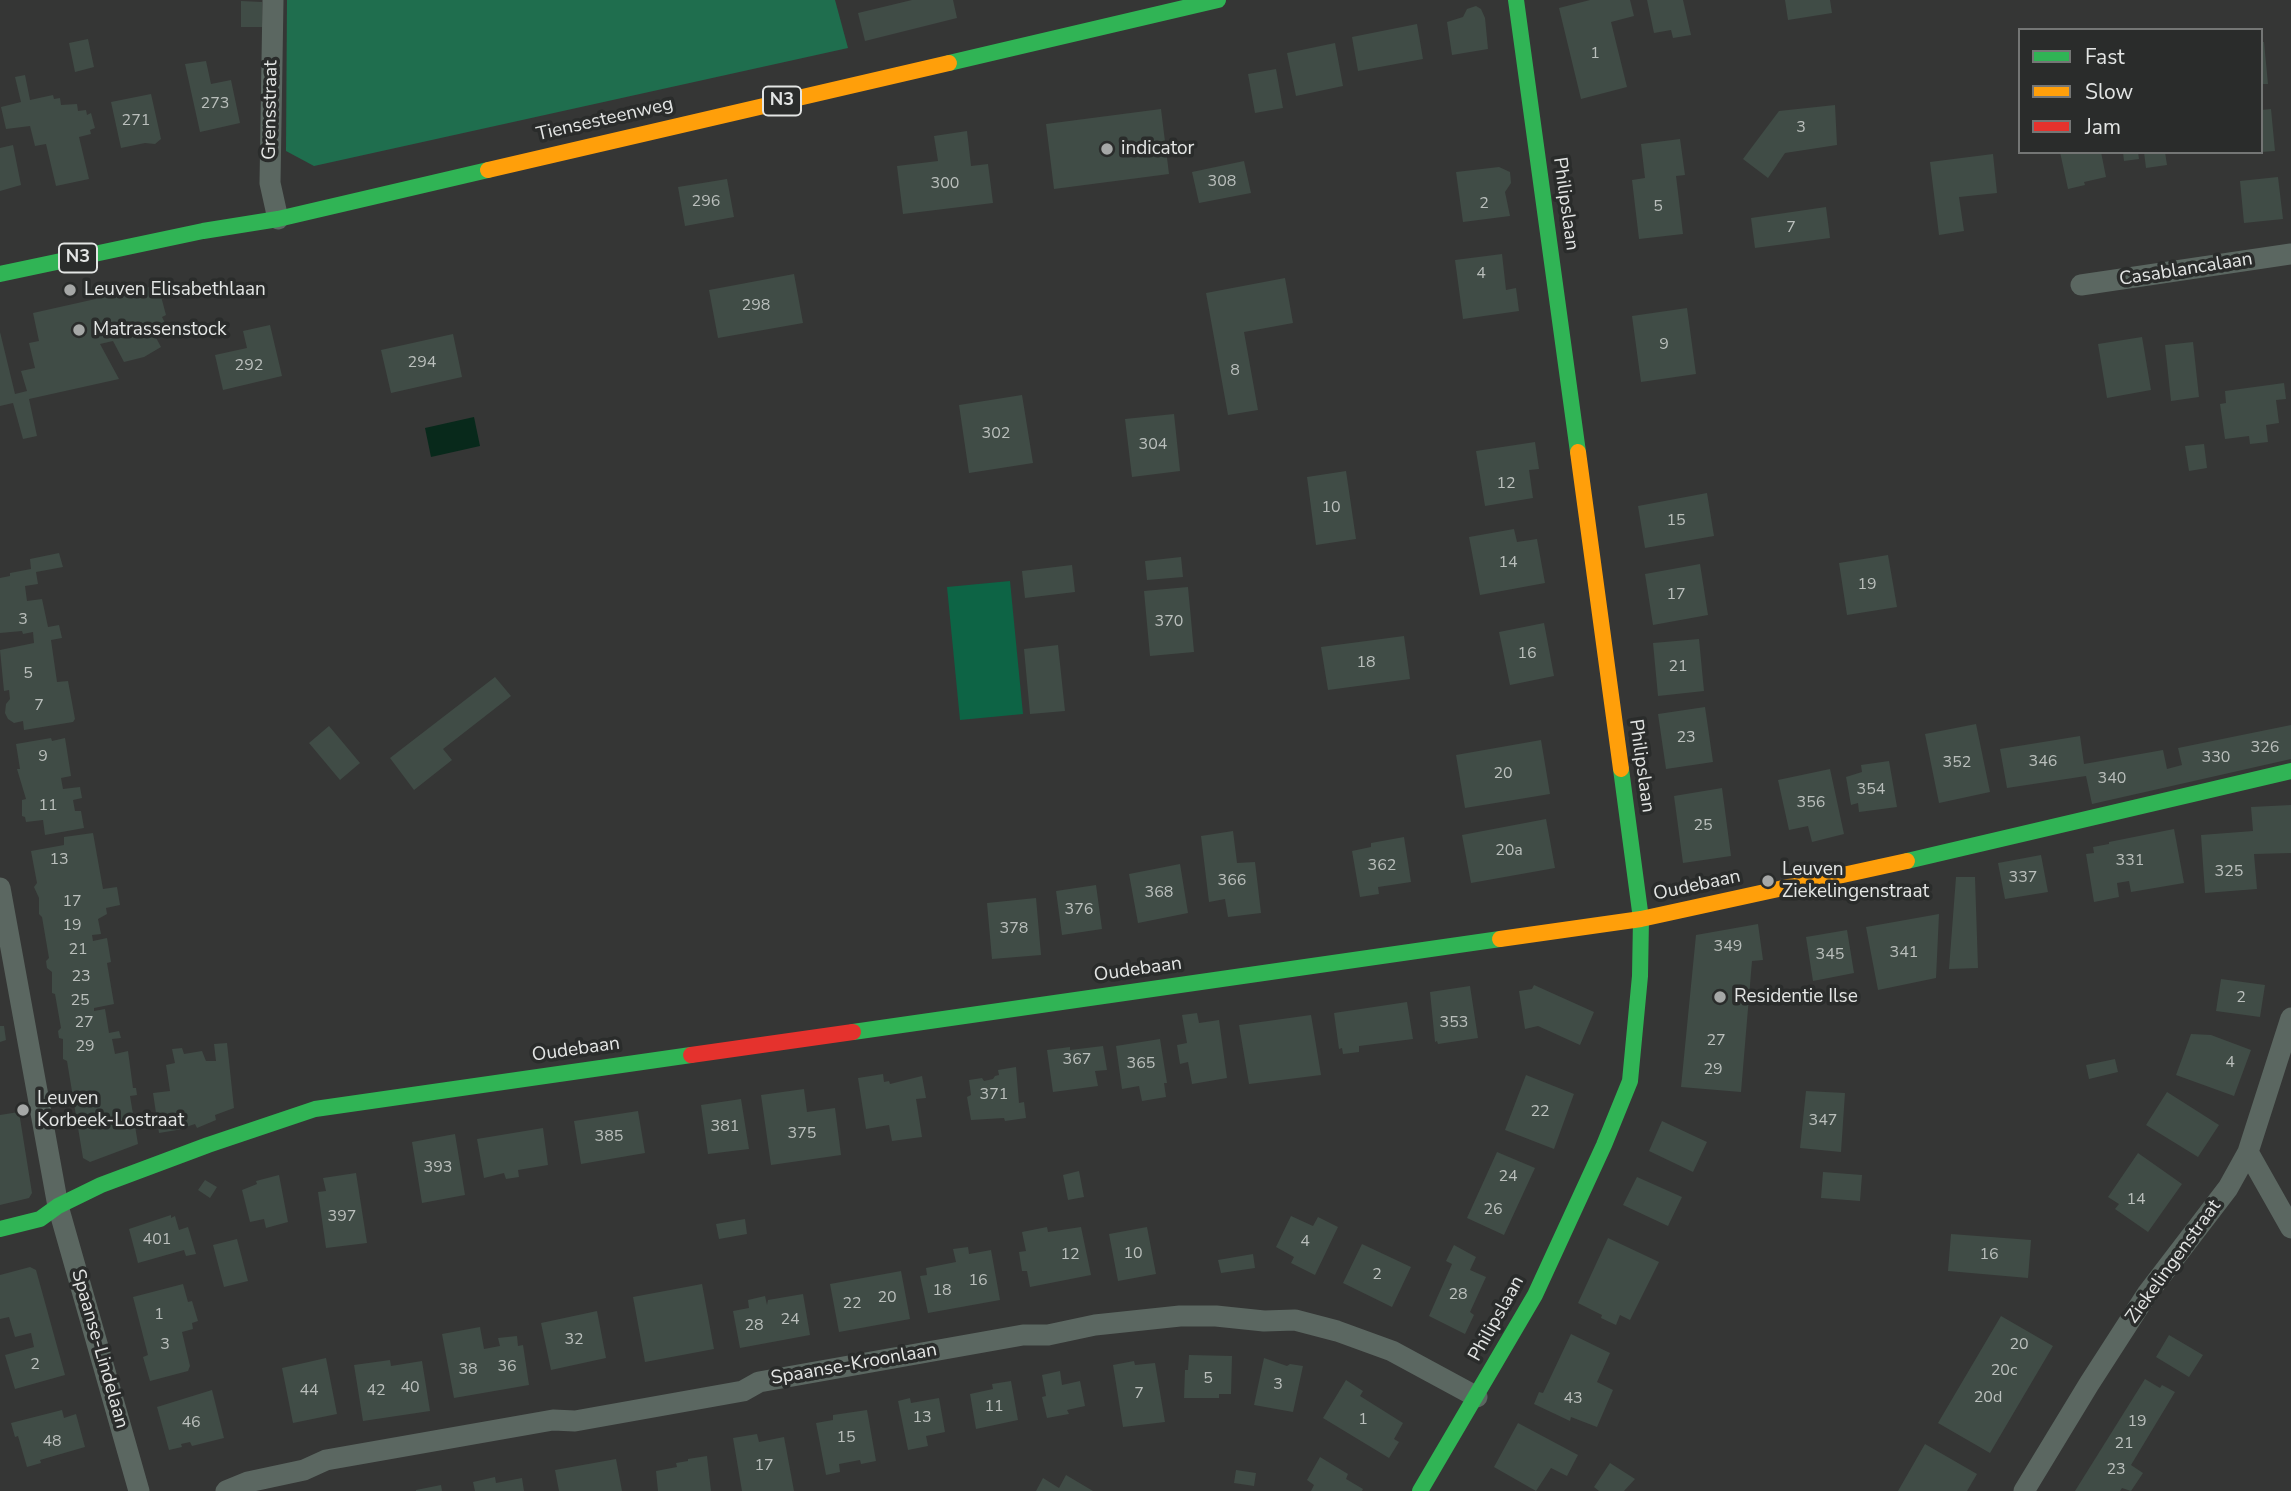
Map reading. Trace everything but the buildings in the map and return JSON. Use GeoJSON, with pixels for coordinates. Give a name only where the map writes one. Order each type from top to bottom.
{"type":"FeatureCollection","features":[{"type":"Feature","properties":{"kind":"street","name":"Grensstraat"},"geometry":{"type":"LineString","coordinates":[[273,0],[270,183],[278,219]]}},
{"type":"Feature","properties":{"kind":"street","name":"Tiensesteenweg"},"geometry":{"type":"LineString","coordinates":[[0,274],[203,231],[278,219],[1218,0]]}},
{"type":"Feature","properties":{"kind":"street","name":"Philipslaan"},"geometry":{"type":"LineString","coordinates":[[1420,1491],[1535,1295],[1630,1081],[1640,976],[1641,919],[1516,0]]}},
{"type":"Feature","properties":{"kind":"street","name":"Casablancalaan"},"geometry":{"type":"LineString","coordinates":[[2081,285],[2291,254]]}},
{"type":"Feature","properties":{"kind":"street","name":"Oudebaan"},"geometry":{"type":"LineString","coordinates":[[0,1229],[40,1219],[58,1206],[101,1185],[316,1109],[1641,919],[1973,847],[2291,771]]}},
{"type":"Feature","properties":{"kind":"street","name":"Spaanse-Lindelaan"},"geometry":{"type":"LineString","coordinates":[[0,888],[58,1206],[139,1491]]}},
{"type":"Feature","properties":{"kind":"street","name":"Ziekelingenstraat"},"geometry":{"type":"LineString","coordinates":[[2024,1491],[2136,1310],[2228,1188],[2248,1152],[2291,1018]]}},
{"type":"Feature","properties":{"kind":"street"},"geometry":{"type":"LineString","coordinates":[[2248,1152],[2291,1228]]}},
{"type":"Feature","properties":{"kind":"street","name":"Spaanse-Kroonlaan"},"geometry":{"type":"LineString","coordinates":[[226,1491],[248,1482],[304,1470],[326,1460],[553,1420],[588,1419],[743,1391],[759,1382],[1023,1335],[1048,1335],[1095,1325],[1180,1316],[1295,1320],[1337,1331],[1392,1351],[1477,1397]]}},
{"type":"Feature","properties":{"kind":"green space"},"geometry":{"type":"Polygon","coordinates":[[[287,0],[835,0],[848,48],[314,166],[286,151],[287,0]]]}},
{"type":"Feature","properties":{"kind":"green space"},"geometry":{"type":"Polygon","coordinates":[[[1010,581],[1023,714],[960,720],[947,587],[1010,581]]]}},
{"type":"Feature","properties":{"kind":"shaded area"},"geometry":{"type":"Polygon","coordinates":[[[474,417],[480,446],[431,457],[425,428],[474,417]]]}},
{"type":"Feature","properties":{"kind":"traffic: fast"},"geometry":{"type":"LineString","coordinates":[[949,63],[1218,0]]}},
{"type":"Feature","properties":{"kind":"traffic: fast"},"geometry":{"type":"LineString","coordinates":[[1516,0],[1578,452]]}},
{"type":"Feature","properties":{"kind":"traffic: fast"},"geometry":{"type":"LineString","coordinates":[[0,274],[203,231],[278,219],[488,170]]}},
{"type":"Feature","properties":{"kind":"traffic: fast"},"geometry":{"type":"LineString","coordinates":[[1420,1491],[1535,1295],[1604,1145],[1630,1081],[1640,976],[1641,919],[1621,769]]}},
{"type":"Feature","properties":{"kind":"traffic: fast"},"geometry":{"type":"LineString","coordinates":[[1907,861],[2291,771]]}},
{"type":"Feature","properties":{"kind":"traffic: fast"},"geometry":{"type":"LineString","coordinates":[[853,1032],[1500,939]]}},
{"type":"Feature","properties":{"kind":"traffic: fast"},"geometry":{"type":"LineString","coordinates":[[0,1229],[40,1219],[58,1206],[101,1185],[315,1109],[691,1055]]}},
{"type":"Feature","properties":{"kind":"traffic: slow"},"geometry":{"type":"LineString","coordinates":[[488,170],[949,63]]}},
{"type":"Feature","properties":{"kind":"traffic: slow"},"geometry":{"type":"LineString","coordinates":[[1578,452],[1621,769]]}},
{"type":"Feature","properties":{"kind":"traffic: slow"},"geometry":{"type":"LineString","coordinates":[[1500,939],[1641,919],[1907,861]]}},
{"type":"Feature","properties":{"kind":"traffic: jam"},"geometry":{"type":"LineString","coordinates":[[691,1055],[853,1032]]}},
{"type":"Feature","properties":{"kind":"place","name":"indicator"},"geometry":{"type":"Point","coordinates":[1107,149]}},
{"type":"Feature","properties":{"kind":"place","name":"Leuven Elisabethlaan"},"geometry":{"type":"Point","coordinates":[70,290]}},
{"type":"Feature","properties":{"kind":"place","name":"Matrassenstock"},"geometry":{"type":"Point","coordinates":[79,330]}},
{"type":"Feature","properties":{"kind":"place","name":"Leuven Ziekelingenstraat"},"geometry":{"type":"Point","coordinates":[1768,881]}},
{"type":"Feature","properties":{"kind":"place","name":"Residentie Ilse"},"geometry":{"type":"Point","coordinates":[1720,997]}},
{"type":"Feature","properties":{"kind":"place","name":"Leuven Korbeek-Lostraat"},"geometry":{"type":"Point","coordinates":[23,1110]}}]}
